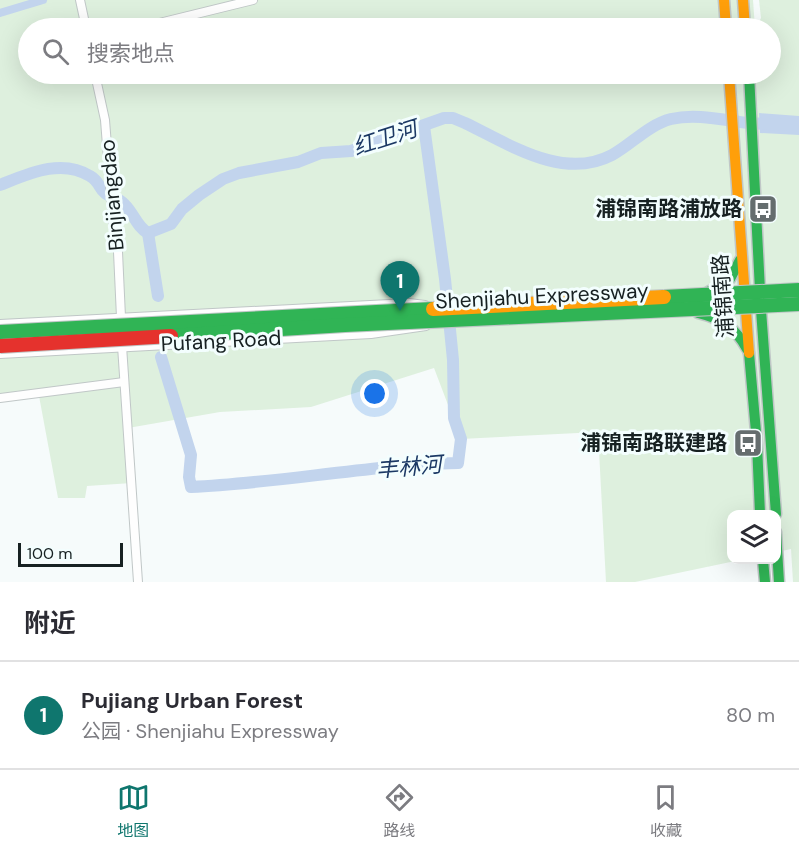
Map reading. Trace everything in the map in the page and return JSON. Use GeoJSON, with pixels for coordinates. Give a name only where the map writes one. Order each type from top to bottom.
{"type":"FeatureCollection","features":[{"type":"Feature","properties":{"kind":"main road"},"geometry":{"type":"LineString","coordinates":[[724,0],[725,18]]}},
{"type":"Feature","properties":{"kind":"main road"},"geometry":{"type":"LineString","coordinates":[[743,0],[744,18]]}},
{"type":"Feature","properties":{"kind":"main road","name":"浦锦南路"},"geometry":{"type":"LineString","coordinates":[[730,84],[757,443],[760,510]]}},
{"type":"Feature","properties":{"kind":"main road"},"geometry":{"type":"LineString","coordinates":[[750,84],[761,310],[776,510]]}},
{"type":"Feature","properties":{"kind":"main road"},"geometry":{"type":"LineString","coordinates":[[708,292],[730,279],[738,267],[741,254]]}},
{"type":"Feature","properties":{"kind":"main road","name":"Shenjiahu Expressway"},"geometry":{"type":"LineString","coordinates":[[0,332],[799,290]]}},
{"type":"Feature","properties":{"kind":"main road","name":"Shenjiahu Expressway"},"geometry":{"type":"LineString","coordinates":[[0,346],[333,326],[799,304]]}},
{"type":"Feature","properties":{"kind":"main road"},"geometry":{"type":"LineString","coordinates":[[698,313],[716,316],[731,324],[739,334],[749,355]]}},
{"type":"Feature","properties":{"kind":"main road"},"geometry":{"type":"LineString","coordinates":[[763,564],[765,582]]}},
{"type":"Feature","properties":{"kind":"main road"},"geometry":{"type":"LineString","coordinates":[[778,564],[779,582]]}},
{"type":"Feature","properties":{"kind":"street"},"geometry":{"type":"LineString","coordinates":[[179,18],[253,0]]}},
{"type":"Feature","properties":{"kind":"street","name":"Binjiangdao"},"geometry":{"type":"LineString","coordinates":[[98,84],[105,120],[120,272],[121,317]]}},
{"type":"Feature","properties":{"kind":"street","name":"Pufang Road"},"geometry":{"type":"LineString","coordinates":[[0,324],[409,303],[439,306]]}},
{"type":"Feature","properties":{"kind":"street","name":"Pufang Road"},"geometry":{"type":"LineString","coordinates":[[0,354],[370,334],[411,330],[442,323]]}},
{"type":"Feature","properties":{"kind":"street"},"geometry":{"type":"LineString","coordinates":[[122,346],[138,582]]}},
{"type":"Feature","properties":{"kind":"street"},"geometry":{"type":"LineString","coordinates":[[0,398],[124,382]]}},
{"type":"Feature","properties":{"kind":"green space"},"geometry":{"type":"Polygon","coordinates":[[[0,0],[753,0],[754,18],[18,18],[18,84],[781,84],[781,18],[761,18],[759,0],[799,0],[799,582],[793,582],[791,549],[781,551],[781,510],[727,510],[727,563],[635,582],[606,582],[598,432],[461,439],[434,368],[311,407],[220,412],[128,428],[132,483],[87,486],[85,498],[58,498],[39,396],[0,399],[0,0]]]}},
{"type":"Feature","properties":{"kind":"water"},"geometry":{"type":"Polygon","coordinates":[[[759,113],[799,116],[799,135],[760,133],[759,113]]]}},
{"type":"Feature","properties":{"kind":"waterway"},"geometry":{"type":"LineString","coordinates":[[0,13],[43,0]]}},
{"type":"Feature","properties":{"kind":"waterway","name":"红卫河"},"geometry":{"type":"LineString","coordinates":[[0,185],[22,176],[56,168],[79,171],[93,178],[105,193],[123,203],[148,233],[171,224],[182,209],[223,179],[239,173],[298,162],[321,153],[351,151],[444,118],[453,118],[465,123],[537,157],[575,164],[593,162],[612,155],[647,130],[680,117],[799,125]]}},
{"type":"Feature","properties":{"kind":"waterway","name":"丰林河"},"geometry":{"type":"LineString","coordinates":[[161,357],[191,455],[189,477],[191,487],[424,464],[458,463],[461,439],[454,418],[453,360],[445,279],[424,126]]}},
{"type":"Feature","properties":{"kind":"waterway","name":"丰林河"},"geometry":{"type":"LineString","coordinates":[[148,233],[158,296]]}},
{"type":"Feature","properties":{"kind":"traffic: fast"},"geometry":{"type":"LineString","coordinates":[[750,84],[761,310],[776,510]]}},
{"type":"Feature","properties":{"kind":"traffic: fast"},"geometry":{"type":"LineString","coordinates":[[708,292],[730,279],[740,260]]}},
{"type":"Feature","properties":{"kind":"traffic: fast"},"geometry":{"type":"LineString","coordinates":[[664,297],[799,290]]}},
{"type":"Feature","properties":{"kind":"traffic: fast"},"geometry":{"type":"LineString","coordinates":[[171,336],[345,325],[799,304]]}},
{"type":"Feature","properties":{"kind":"traffic: fast"},"geometry":{"type":"LineString","coordinates":[[0,332],[433,309]]}},
{"type":"Feature","properties":{"kind":"traffic: fast"},"geometry":{"type":"LineString","coordinates":[[698,313],[727,325],[738,335],[747,349]]}},
{"type":"Feature","properties":{"kind":"traffic: fast"},"geometry":{"type":"LineString","coordinates":[[749,353],[760,510]]}},
{"type":"Feature","properties":{"kind":"traffic: fast"},"geometry":{"type":"LineString","coordinates":[[763,564],[765,582]]}},
{"type":"Feature","properties":{"kind":"traffic: fast"},"geometry":{"type":"LineString","coordinates":[[778,564],[779,582]]}},
{"type":"Feature","properties":{"kind":"traffic: slow"},"geometry":{"type":"LineString","coordinates":[[724,0],[725,18]]}},
{"type":"Feature","properties":{"kind":"traffic: slow"},"geometry":{"type":"LineString","coordinates":[[743,0],[744,18]]}},
{"type":"Feature","properties":{"kind":"traffic: slow"},"geometry":{"type":"LineString","coordinates":[[730,84],[749,353]]}},
{"type":"Feature","properties":{"kind":"traffic: slow"},"geometry":{"type":"LineString","coordinates":[[433,309],[664,297]]}},
{"type":"Feature","properties":{"kind":"traffic: jam"},"geometry":{"type":"LineString","coordinates":[[0,346],[171,336]]}},
{"type":"Feature","properties":{"kind":"place","name":"浦锦南路浦放路"},"geometry":{"type":"Point","coordinates":[763,209]}},
{"type":"Feature","properties":{"kind":"place","name":"Pujiang Urban Forest"},"geometry":{"type":"Point","coordinates":[400,311]}},
{"type":"Feature","properties":{"kind":"place","name":"浦锦南路联建路"},"geometry":{"type":"Point","coordinates":[748,443]}}]}
